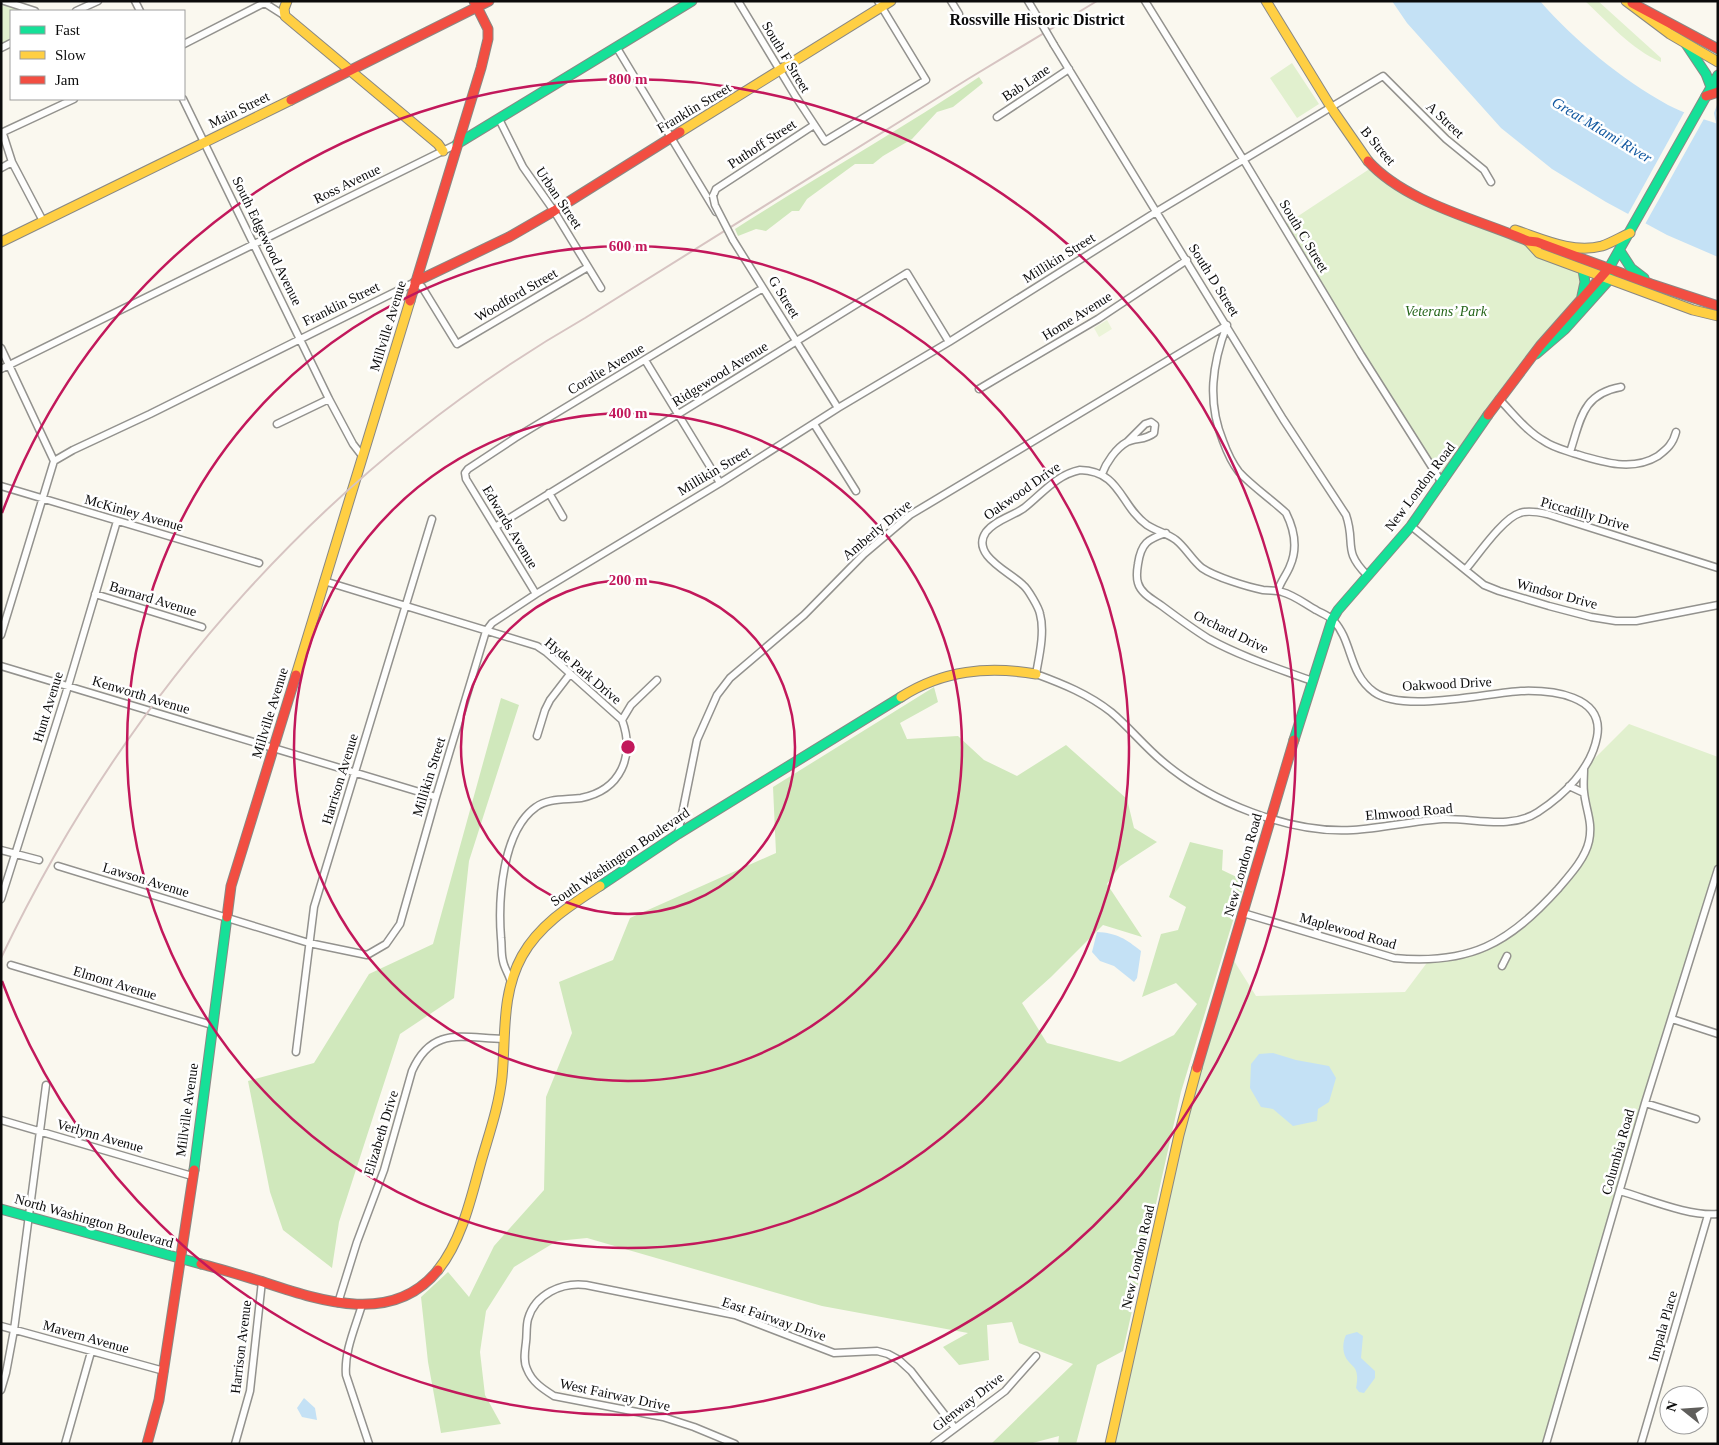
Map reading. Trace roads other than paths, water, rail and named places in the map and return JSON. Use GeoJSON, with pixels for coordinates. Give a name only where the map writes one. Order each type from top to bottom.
{"type":"FeatureCollection","features":[{"type":"Feature","properties":{"kind":"main road"},"geometry":{"type":"LineString","coordinates":[[287,1],[284,9],[285,16],[438,144],[443,151]]}},
{"type":"Feature","properties":{"kind":"main road","name":"Main Street"},"geometry":{"type":"LineString","coordinates":[[1,242],[351,71],[476,5],[489,1]]}},
{"type":"Feature","properties":{"kind":"main road","name":"Ross Avenue"},"geometry":{"type":"LineString","coordinates":[[457,144],[692,1]]}},
{"type":"Feature","properties":{"kind":"main road","name":"Franklin Street"},"geometry":{"type":"LineString","coordinates":[[416,282],[509,237],[554,211],[780,71],[880,4],[891,1]]}},
{"type":"Feature","properties":{"kind":"main road","name":"B Street"},"geometry":{"type":"LineString","coordinates":[[1266,1],[1356,145],[1386,178],[1425,201],[1528,241],[1537,242],[1651,284],[1718,306]]}},
{"type":"Feature","properties":{"kind":"main road"},"geometry":{"type":"LineString","coordinates":[[1627,1],[1646,18],[1718,62]]}},
{"type":"Feature","properties":{"kind":"main road"},"geometry":{"type":"LineString","coordinates":[[1627,1],[1648,10],[1718,49]]}},
{"type":"Feature","properties":{"kind":"main road","name":"Millville Avenue"},"geometry":{"type":"LineString","coordinates":[[146,1444],[159,1400],[164,1371],[200,1125],[231,886],[481,68],[488,39],[486,24],[476,5]]}},
{"type":"Feature","properties":{"kind":"main road"},"geometry":{"type":"LineString","coordinates":[[1686,44],[1692,56],[1704,70],[1714,90]]}},
{"type":"Feature","properties":{"kind":"main road"},"geometry":{"type":"LineString","coordinates":[[1605,278],[1706,96],[1714,90],[1718,75]]}},
{"type":"Feature","properties":{"kind":"main road"},"geometry":{"type":"LineString","coordinates":[[1499,229],[1510,229],[1572,246],[1590,247],[1606,244],[1630,233]]}},
{"type":"Feature","properties":{"kind":"main road","name":"B Street"},"geometry":{"type":"LineString","coordinates":[[1528,241],[1539,253],[1694,310],[1718,316]]}},
{"type":"Feature","properties":{"kind":"main road"},"geometry":{"type":"LineString","coordinates":[[1620,251],[1634,271],[1651,284]]}},
{"type":"Feature","properties":{"kind":"main road"},"geometry":{"type":"LineString","coordinates":[[1582,298],[1585,286],[1583,270]]}},
{"type":"Feature","properties":{"kind":"main road","name":"New London Road"},"geometry":{"type":"LineString","coordinates":[[1110,1444],[1193,1081],[1312,681],[1332,620],[1367,575],[1411,526],[1499,399],[1540,346],[1582,298],[1605,278]]}},
{"type":"Feature","properties":{"kind":"main road","name":"New London Road"},"geometry":{"type":"LineString","coordinates":[[1534,356],[1545,349],[1576,317],[1605,278]]}},
{"type":"Feature","properties":{"kind":"main road","name":"South Washington Boulevard"},"geometry":{"type":"LineString","coordinates":[[180,1259],[262,1281],[318,1299],[338,1303],[362,1305],[395,1301],[413,1293],[435,1274],[445,1262],[455,1244],[493,1122],[501,1083],[506,1001],[510,979],[524,952],[548,923],[559,913],[678,834],[905,694],[953,675],[984,668],[1016,670],[1036,674]]}},
{"type":"Feature","properties":{"kind":"main road","name":"North Washington Boulevard"},"geometry":{"type":"LineString","coordinates":[[1,1209],[180,1259]]}},
{"type":"Feature","properties":{"kind":"street"},"geometry":{"type":"LineString","coordinates":[[4,1],[32,10]]}},
{"type":"Feature","properties":{"kind":"street"},"geometry":{"type":"LineString","coordinates":[[78,10],[98,1]]}},
{"type":"Feature","properties":{"kind":"street","name":"South F Street"},"geometry":{"type":"LineString","coordinates":[[738,1],[814,125]]}},
{"type":"Feature","properties":{"kind":"street"},"geometry":{"type":"LineString","coordinates":[[951,1],[959,14]]}},
{"type":"Feature","properties":{"kind":"street","name":"South D Street"},"geometry":{"type":"LineString","coordinates":[[1028,1],[1156,212],[1346,516],[1351,533],[1350,549],[1352,557],[1367,575]]}},
{"type":"Feature","properties":{"kind":"street","name":"South C Street"},"geometry":{"type":"LineString","coordinates":[[1145,1],[1243,159],[1360,355],[1442,483]]}},
{"type":"Feature","properties":{"kind":"street"},"geometry":{"type":"LineString","coordinates":[[185,43],[265,2],[285,16]]}},
{"type":"Feature","properties":{"kind":"street","name":"Puthoff Street"},"geometry":{"type":"LineString","coordinates":[[713,196],[716,189],[743,170],[814,125],[825,141],[926,80],[880,4]]}},
{"type":"Feature","properties":{"kind":"street"},"geometry":{"type":"LineString","coordinates":[[617,48],[720,218]]}},
{"type":"Feature","properties":{"kind":"street","name":"Bab Lane"},"geometry":{"type":"LineString","coordinates":[[998,117],[1069,70]]}},
{"type":"Feature","properties":{"kind":"street","name":"Millikin Street"},"geometry":{"type":"LineString","coordinates":[[226,918],[309,943],[366,955],[386,944],[400,924],[486,631],[492,623],[838,408],[949,342],[1156,212],[1330,106],[1383,76]]}},
{"type":"Feature","properties":{"kind":"street","name":"A Street"},"geometry":{"type":"LineString","coordinates":[[1383,76],[1446,139],[1484,170],[1491,182]]}},
{"type":"Feature","properties":{"kind":"street"},"geometry":{"type":"LineString","coordinates":[[43,220],[12,162],[2,134],[72,100]]}},
{"type":"Feature","properties":{"kind":"street","name":"South Edgewood Avenue"},"geometry":{"type":"LineString","coordinates":[[183,100],[329,399],[353,444],[363,457]]}},
{"type":"Feature","properties":{"kind":"street","name":"Urban Street"},"geometry":{"type":"LineString","coordinates":[[499,119],[523,167],[554,211],[601,288]]}},
{"type":"Feature","properties":{"kind":"street","name":"Ross Avenue"},"geometry":{"type":"LineString","coordinates":[[1,369],[457,144]]}},
{"type":"Feature","properties":{"kind":"street"},"geometry":{"type":"LineString","coordinates":[[1,168],[12,162]]}},
{"type":"Feature","properties":{"kind":"street","name":"G Street"},"geometry":{"type":"LineString","coordinates":[[713,196],[715,205],[733,240],[838,408]]}},
{"type":"Feature","properties":{"kind":"street","name":"Home Avenue"},"geometry":{"type":"LineString","coordinates":[[979,389],[1098,319],[1187,260]]}},
{"type":"Feature","properties":{"kind":"street","name":"Woodford Street"},"geometry":{"type":"LineString","coordinates":[[416,282],[422,287],[457,344],[588,267]]}},
{"type":"Feature","properties":{"kind":"street","name":"Ridgewood Avenue"},"geometry":{"type":"LineString","coordinates":[[495,527],[906,274],[949,342]]}},
{"type":"Feature","properties":{"kind":"street","name":"Franklin Street"},"geometry":{"type":"LineString","coordinates":[[54,461],[416,282]]}},
{"type":"Feature","properties":{"kind":"street","name":"Coralie Avenue"},"geometry":{"type":"LineString","coordinates":[[465,474],[468,469],[515,438],[763,288]]}},
{"type":"Feature","properties":{"kind":"street"},"geometry":{"type":"LineString","coordinates":[[1227,325],[1216,358],[1213,377],[1213,402],[1217,425],[1229,457],[1239,472],[1286,513],[1290,522],[1294,539],[1292,558],[1278,590]]}},
{"type":"Feature","properties":{"kind":"street","name":"Amberly Drive"},"geometry":{"type":"LineString","coordinates":[[678,834],[696,740],[718,695],[730,678],[804,614],[864,554],[910,515],[1227,325]]}},
{"type":"Feature","properties":{"kind":"street"},"geometry":{"type":"LineString","coordinates":[[1,348],[54,461],[1,635]]}},
{"type":"Feature","properties":{"kind":"street"},"geometry":{"type":"LineString","coordinates":[[645,360],[720,483]]}},
{"type":"Feature","properties":{"kind":"street"},"geometry":{"type":"LineString","coordinates":[[1570,452],[1587,406],[1594,397],[1606,389],[1621,387]]}},
{"type":"Feature","properties":{"kind":"street"},"geometry":{"type":"LineString","coordinates":[[276,424],[329,399]]}},
{"type":"Feature","properties":{"kind":"street"},"geometry":{"type":"LineString","coordinates":[[1499,399],[1531,432],[1551,446],[1602,462],[1624,465],[1641,464],[1665,451],[1674,442],[1676,432]]}},
{"type":"Feature","properties":{"kind":"street"},"geometry":{"type":"LineString","coordinates":[[814,424],[856,491]]}},
{"type":"Feature","properties":{"kind":"street"},"geometry":{"type":"LineString","coordinates":[[1102,474],[1105,465],[1127,442]]}},
{"type":"Feature","properties":{"kind":"street","name":"Oakwood Drive"},"geometry":{"type":"LineString","coordinates":[[1036,674],[1042,644],[1040,614],[1025,586],[990,558],[983,550],[982,540],[991,527],[1018,513],[1053,482],[1080,470],[1090,470],[1102,474],[1114,483],[1147,525],[1181,544],[1193,560],[1213,574],[1263,590],[1278,590],[1332,620],[1346,639],[1350,656],[1357,672],[1377,694],[1392,699],[1415,701],[1521,691],[1549,692],[1570,697],[1588,705],[1598,723],[1597,738],[1584,769],[1569,786]]}},
{"type":"Feature","properties":{"kind":"street","name":"Edwards Avenue"},"geometry":{"type":"LineString","coordinates":[[465,474],[466,479],[536,594]]}},
{"type":"Feature","properties":{"kind":"street","name":"McKinley Avenue"},"geometry":{"type":"LineString","coordinates":[[1,486],[259,563]]}},
{"type":"Feature","properties":{"kind":"street"},"geometry":{"type":"LineString","coordinates":[[549,493],[563,516]]}},
{"type":"Feature","properties":{"kind":"street","name":"Piccadilly Drive"},"geometry":{"type":"LineString","coordinates":[[1466,569],[1505,522],[1520,512],[1533,511],[1718,568]]}},
{"type":"Feature","properties":{"kind":"street","name":"Harrison Avenue"},"geometry":{"type":"LineString","coordinates":[[296,1052],[314,907],[432,519]]}},
{"type":"Feature","properties":{"kind":"street","name":"Hunt Avenue"},"geometry":{"type":"LineString","coordinates":[[1,900],[117,521]]}},
{"type":"Feature","properties":{"kind":"street"},"geometry":{"type":"LineString","coordinates":[[1147,525],[1149,539],[1166,534]]}},
{"type":"Feature","properties":{"kind":"street","name":"Windsor Drive"},"geometry":{"type":"LineString","coordinates":[[1411,526],[1484,585],[1591,617],[1616,621],[1636,621],[1718,605]]}},
{"type":"Feature","properties":{"kind":"street","name":"Orchard Drive"},"geometry":{"type":"LineString","coordinates":[[1149,539],[1143,547],[1138,561],[1138,583],[1143,592],[1182,622],[1210,639],[1240,654],[1312,681]]}},
{"type":"Feature","properties":{"kind":"street","name":"Hyde Park Drive"},"geometry":{"type":"LineString","coordinates":[[324,581],[536,646],[622,720],[626,732],[627,753],[625,763],[614,780],[595,793],[582,798],[544,802],[523,819],[518,828],[502,881],[500,916],[503,962],[510,979]]}},
{"type":"Feature","properties":{"kind":"street","name":"Barnard Avenue"},"geometry":{"type":"LineString","coordinates":[[96,594],[202,628]]}},
{"type":"Feature","properties":{"kind":"street","name":"Kenworth Avenue"},"geometry":{"type":"LineString","coordinates":[[1,666],[436,797]]}},
{"type":"Feature","properties":{"kind":"street"},"geometry":{"type":"LineString","coordinates":[[537,736],[550,700],[570,674]]}},
{"type":"Feature","properties":{"kind":"street","name":"South Washington Boulevard"},"geometry":{"type":"LineString","coordinates":[[1036,674],[1065,684],[1112,713],[1160,760],[1199,788],[1240,808],[1272,818]]}},
{"type":"Feature","properties":{"kind":"street"},"geometry":{"type":"LineString","coordinates":[[622,720],[632,705],[656,680]]}},
{"type":"Feature","properties":{"kind":"street","name":"Maplewood Road"},"geometry":{"type":"LineString","coordinates":[[1243,914],[1394,958],[1412,960],[1450,958],[1484,949],[1503,939],[1540,909],[1567,879],[1586,853],[1591,828],[1584,793],[1584,769]]}},
{"type":"Feature","properties":{"kind":"street"},"geometry":{"type":"LineString","coordinates":[[1569,786],[1584,793]]}},
{"type":"Feature","properties":{"kind":"street","name":"Elmwood Road"},"geometry":{"type":"LineString","coordinates":[[1272,818],[1300,826],[1350,830],[1446,819],[1509,822],[1536,814],[1569,786]]}},
{"type":"Feature","properties":{"kind":"street"},"geometry":{"type":"LineString","coordinates":[[1,850],[39,860]]}},
{"type":"Feature","properties":{"kind":"street","name":"Lawson Avenue"},"geometry":{"type":"LineString","coordinates":[[58,866],[226,918]]}},
{"type":"Feature","properties":{"kind":"street","name":"Columbia Road"},"geometry":{"type":"LineString","coordinates":[[1546,1444],[1645,1104],[1718,869]]}},
{"type":"Feature","properties":{"kind":"street"},"geometry":{"type":"LineString","coordinates":[[1502,966],[1507,956]]}},
{"type":"Feature","properties":{"kind":"street","name":"Elmont Avenue"},"geometry":{"type":"LineString","coordinates":[[12,965],[212,1025]]}},
{"type":"Feature","properties":{"kind":"street"},"geometry":{"type":"LineString","coordinates":[[1672,1019],[1718,1034]]}},
{"type":"Feature","properties":{"kind":"street","name":"Elizabeth Drive"},"geometry":{"type":"LineString","coordinates":[[338,1303],[357,1242],[384,1170],[417,1059],[424,1050],[444,1038],[503,1040]]}},
{"type":"Feature","properties":{"kind":"street"},"geometry":{"type":"LineString","coordinates":[[1,1390],[14,1330],[46,1086]]}},
{"type":"Feature","properties":{"kind":"street"},"geometry":{"type":"LineString","coordinates":[[1645,1104],[1696,1119]]}},
{"type":"Feature","properties":{"kind":"street","name":"Verlynn Avenue"},"geometry":{"type":"LineString","coordinates":[[1,1120],[192,1176]]}},
{"type":"Feature","properties":{"kind":"street"},"geometry":{"type":"LineString","coordinates":[[1620,1191],[1691,1212],[1708,1215],[1718,1214]]}},
{"type":"Feature","properties":{"kind":"street","name":"Impala Place"},"geometry":{"type":"LineString","coordinates":[[1641,1444],[1708,1215]]}},
{"type":"Feature","properties":{"kind":"street","name":"Harrison Avenue"},"geometry":{"type":"LineString","coordinates":[[235,1444],[250,1391],[262,1281]]}},
{"type":"Feature","properties":{"kind":"street","name":"East Fairway Drive"},"geometry":{"type":"LineString","coordinates":[[526,1339],[528,1320],[532,1309],[541,1298],[550,1291],[576,1283],[719,1311],[736,1315],[834,1353],[877,1351],[888,1354],[911,1370],[955,1428]]}},
{"type":"Feature","properties":{"kind":"street"},"geometry":{"type":"LineString","coordinates":[[362,1305],[346,1355],[345,1366],[346,1376],[369,1444]]}},
{"type":"Feature","properties":{"kind":"street","name":"Mavern Avenue"},"geometry":{"type":"LineString","coordinates":[[1,1326],[164,1371]]}},
{"type":"Feature","properties":{"kind":"street","name":"West Fairway Drive"},"geometry":{"type":"LineString","coordinates":[[526,1339],[525,1360],[527,1369],[534,1381],[542,1389],[554,1396],[663,1417],[694,1427],[735,1444]]}},
{"type":"Feature","properties":{"kind":"street"},"geometry":{"type":"LineString","coordinates":[[65,1444],[91,1352]]}},
{"type":"Feature","properties":{"kind":"street","name":"Glenway Drive"},"geometry":{"type":"LineString","coordinates":[[934,1444],[1005,1390],[1036,1356]]}},
{"type":"Feature","properties":{"kind":"water","name":"Great Miami River"},"geometry":{"type":"Polygon","coordinates":[[[1392,1],[1540,1],[1568,31],[1633,83],[1674,108],[1718,124],[1718,257],[1667,235],[1606,202],[1552,169],[1501,128],[1407,23],[1392,1]]]}},
{"type":"Feature","properties":{"kind":"water"},"geometry":{"type":"Polygon","coordinates":[[[1097,932],[1121,937],[1141,951],[1137,978],[1134,982],[1114,966],[1100,961],[1092,952],[1097,932]]]}},
{"type":"Feature","properties":{"kind":"water"},"geometry":{"type":"Polygon","coordinates":[[[1273,1053],[1296,1060],[1329,1066],[1336,1078],[1329,1102],[1318,1109],[1317,1121],[1293,1126],[1273,1109],[1261,1107],[1250,1088],[1251,1064],[1259,1054],[1273,1053]]]}},
{"type":"Feature","properties":{"kind":"water"},"geometry":{"type":"Polygon","coordinates":[[[1357,1332],[1363,1336],[1361,1358],[1375,1371],[1375,1378],[1364,1393],[1359,1392],[1356,1388],[1356,1371],[1345,1356],[1343,1349],[1346,1335],[1357,1332]]]}},
{"type":"Feature","properties":{"kind":"water"},"geometry":{"type":"Polygon","coordinates":[[[304,1398],[315,1408],[317,1420],[302,1417],[297,1408],[304,1398]]]}},
{"type":"Feature","properties":{"kind":"waterway"},"geometry":{"type":"LineString","coordinates":[[1718,105],[1715,113],[1718,128]]}},
{"type":"Feature","properties":{"kind":"railway"},"geometry":{"type":"LineString","coordinates":[[1,958],[52,860],[110,766],[174,677],[245,593],[321,515],[404,443],[492,377],[968,79],[1097,1]]}},
{"type":"Feature","properties":{"kind":"district","name":"Rossville Historic District"},"geometry":{"type":"Point","coordinates":[1037,19]}},
{"type":"Feature","properties":{"kind":"park label","name":"Veterans’ Park"},"geometry":{"type":"Point","coordinates":[1446,311]}}]}
